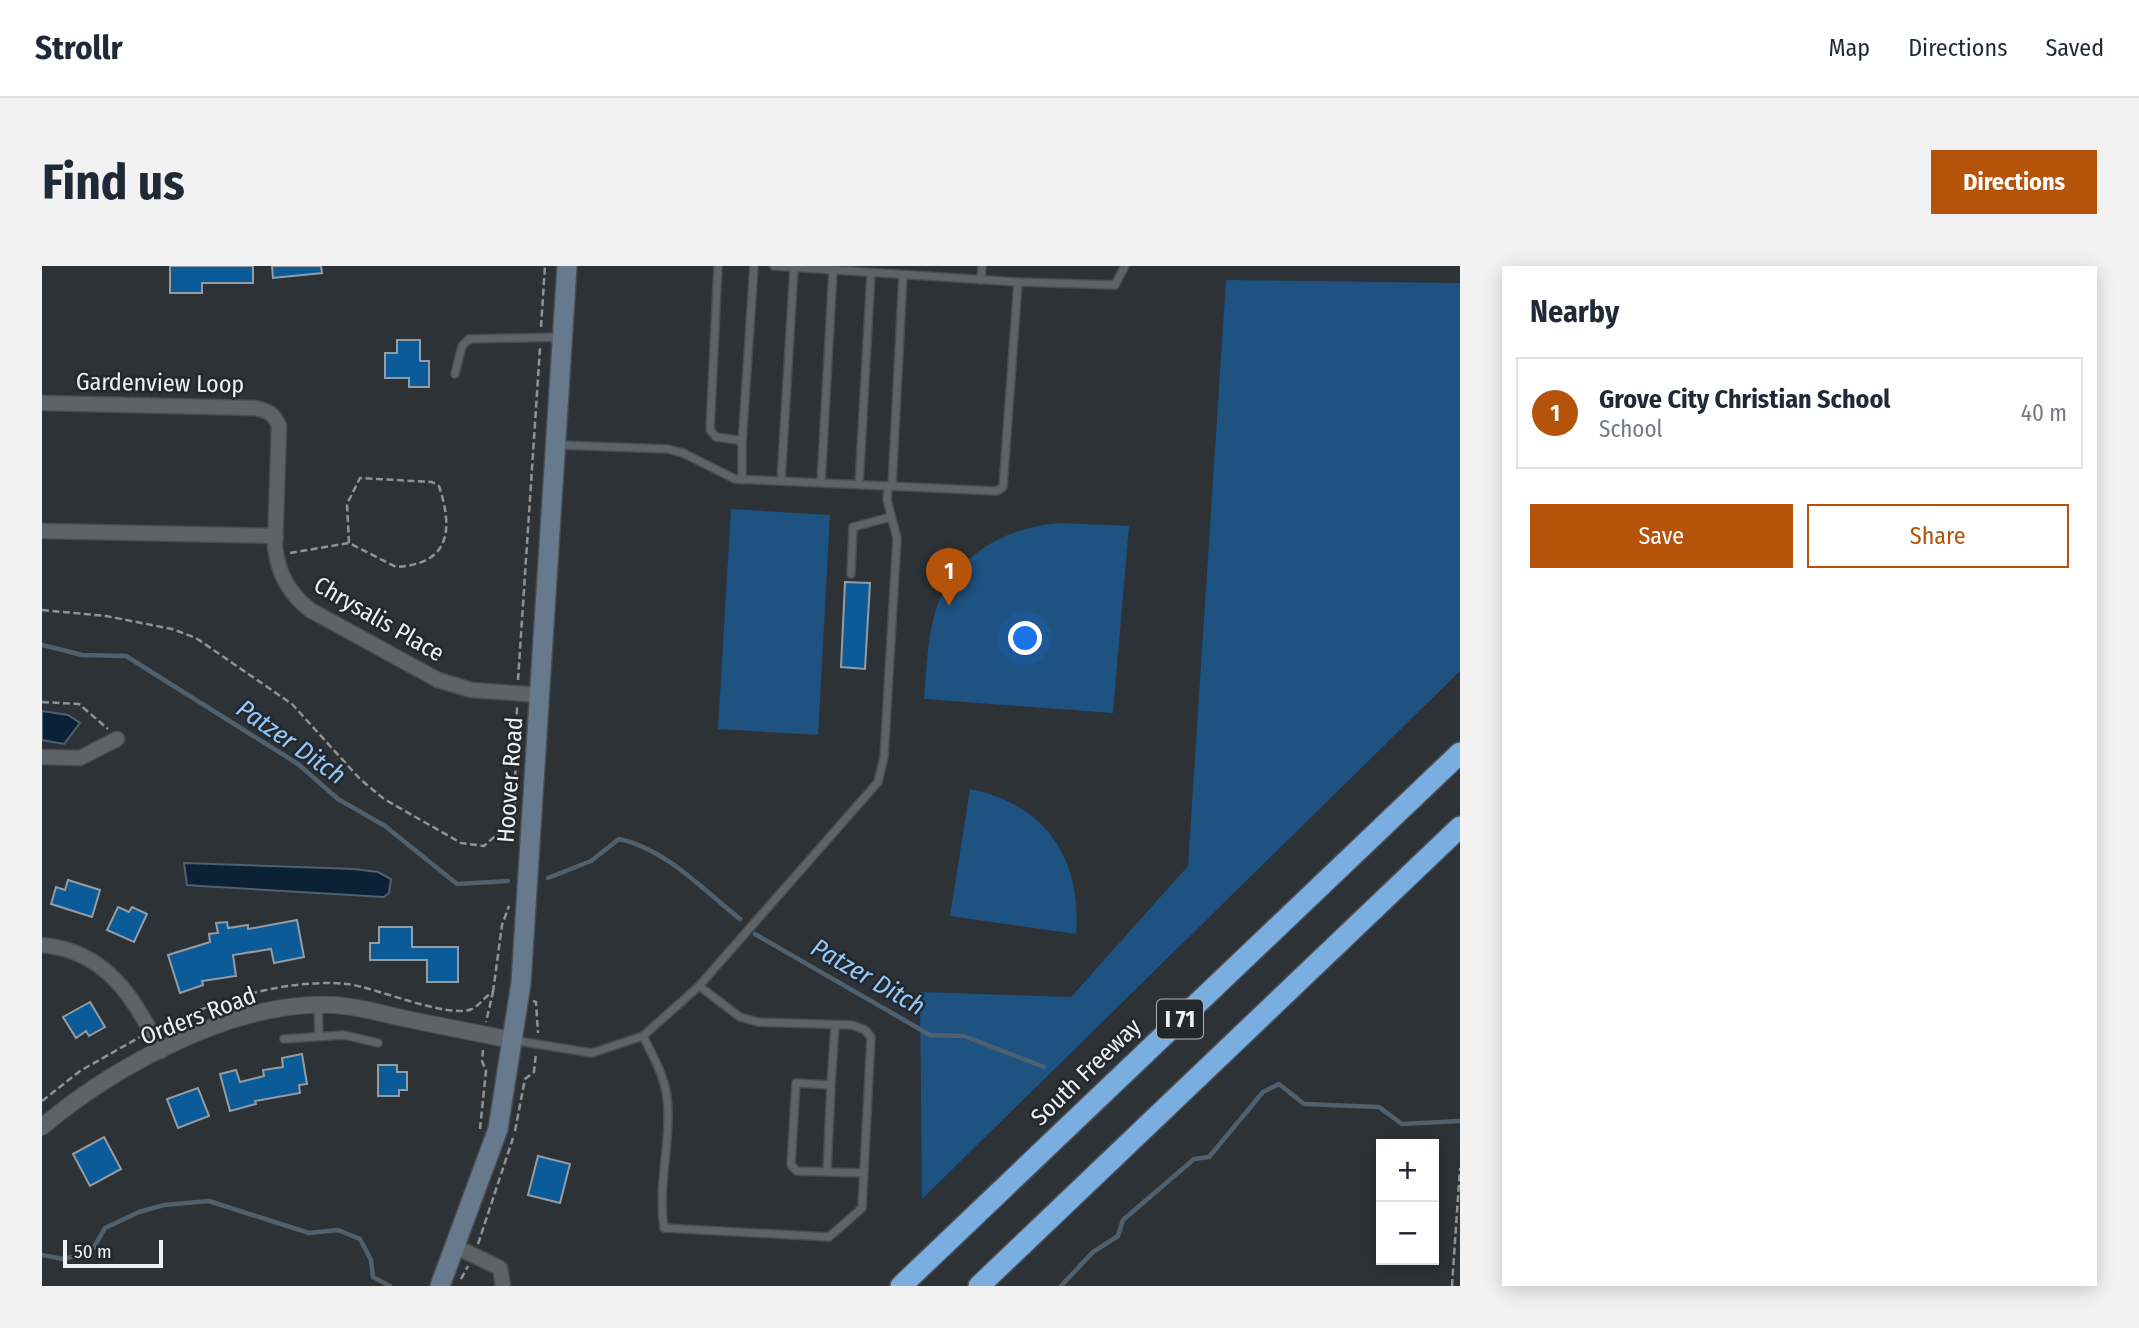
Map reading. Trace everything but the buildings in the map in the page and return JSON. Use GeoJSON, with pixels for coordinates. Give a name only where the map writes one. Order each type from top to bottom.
{"type":"FeatureCollection","features":[{"type":"Feature","properties":{"kind":"highway","name":"South Freeway"},"geometry":{"type":"LineString","coordinates":[[901,1286],[1460,753]]}},
{"type":"Feature","properties":{"kind":"highway","name":"I 71"},"geometry":{"type":"LineString","coordinates":[[979,1286],[1460,827]]}},
{"type":"Feature","properties":{"kind":"main road","name":"Hoover Road"},"geometry":{"type":"LineString","coordinates":[[440,1286],[498,1129],[521,983],[567,266]]}},
{"type":"Feature","properties":{"kind":"street","name":"Gardenview Loop"},"geometry":{"type":"LineString","coordinates":[[42,403],[255,408],[275,416]]}},
{"type":"Feature","properties":{"kind":"street","name":"Chrysalis Place"},"geometry":{"type":"LineString","coordinates":[[275,416],[279,438],[276,552],[285,583],[310,610],[438,680],[471,690],[541,695]]}},
{"type":"Feature","properties":{"kind":"street"},"geometry":{"type":"LineString","coordinates":[[42,531],[276,536]]}},
{"type":"Feature","properties":{"kind":"street"},"geometry":{"type":"LineString","coordinates":[[42,757],[80,758],[117,739]]}},
{"type":"Feature","properties":{"kind":"street"},"geometry":{"type":"LineString","coordinates":[[42,945],[61,947],[80,954],[114,975],[125,987],[161,1051]]}},
{"type":"Feature","properties":{"kind":"street","name":"Orders Road"},"geometry":{"type":"LineString","coordinates":[[42,1128],[79,1098],[161,1051],[233,1022],[266,1013],[318,1005],[352,1008],[512,1040]]}},
{"type":"Feature","properties":{"kind":"street"},"geometry":{"type":"LineString","coordinates":[[456,1247],[500,1268],[503,1286]]}},
{"type":"Feature","properties":{"kind":"lane"},"geometry":{"type":"LineString","coordinates":[[718,266],[710,430],[716,437],[738,440],[742,444]]}},
{"type":"Feature","properties":{"kind":"lane"},"geometry":{"type":"LineString","coordinates":[[742,480],[754,266]]}},
{"type":"Feature","properties":{"kind":"lane"},"geometry":{"type":"LineString","coordinates":[[774,266],[981,280],[1115,285],[1125,266]]}},
{"type":"Feature","properties":{"kind":"lane"},"geometry":{"type":"LineString","coordinates":[[512,1040],[592,1053],[643,1036],[699,986],[878,782],[884,757],[897,538],[891,517],[890,486],[902,275],[900,266]]}},
{"type":"Feature","properties":{"kind":"lane"},"geometry":{"type":"LineString","coordinates":[[939,266],[939,277]]}},
{"type":"Feature","properties":{"kind":"lane"},"geometry":{"type":"LineString","coordinates":[[981,280],[982,266]]}},
{"type":"Feature","properties":{"kind":"lane"},"geometry":{"type":"LineString","coordinates":[[781,481],[794,268]]}},
{"type":"Feature","properties":{"kind":"lane"},"geometry":{"type":"LineString","coordinates":[[821,483],[833,271]]}},
{"type":"Feature","properties":{"kind":"lane"},"geometry":{"type":"LineString","coordinates":[[859,485],[869,271]]}},
{"type":"Feature","properties":{"kind":"lane"},"geometry":{"type":"LineString","coordinates":[[556,445],[668,449],[742,480],[998,491],[1003,487],[1017,282]]}},
{"type":"Feature","properties":{"kind":"lane"},"geometry":{"type":"LineString","coordinates":[[455,374],[462,346],[468,339],[563,337]]}},
{"type":"Feature","properties":{"kind":"lane"},"geometry":{"type":"LineString","coordinates":[[851,574],[853,527],[891,517]]}},
{"type":"Feature","properties":{"kind":"lane"},"geometry":{"type":"LineString","coordinates":[[643,1036],[663,1077],[667,1099],[661,1207],[664,1228],[829,1237],[862,1208],[871,1037],[864,1030],[835,1025],[758,1022],[740,1017],[699,986]]}},
{"type":"Feature","properties":{"kind":"lane"},"geometry":{"type":"LineString","coordinates":[[318,1005],[320,1034]]}},
{"type":"Feature","properties":{"kind":"lane"},"geometry":{"type":"LineString","coordinates":[[827,1172],[835,1025]]}},
{"type":"Feature","properties":{"kind":"lane"},"geometry":{"type":"LineString","coordinates":[[284,1039],[320,1034],[344,1035],[378,1043]]}},
{"type":"Feature","properties":{"kind":"lane"},"geometry":{"type":"LineString","coordinates":[[831,1085],[796,1083],[791,1165],[797,1171],[863,1173]]}},
{"type":"Feature","properties":{"kind":"path"},"geometry":{"type":"LineString","coordinates":[[514,837],[518,694],[545,267]]}},
{"type":"Feature","properties":{"kind":"path"},"geometry":{"type":"LineString","coordinates":[[276,552],[305,552],[326,545],[349,543],[396,567],[437,554],[444,544],[447,510],[439,486],[432,482],[360,478],[347,504],[349,543]]}},
{"type":"Feature","properties":{"kind":"path"},"geometry":{"type":"LineString","coordinates":[[42,610],[107,616],[172,629],[196,638],[292,704],[327,745],[384,799],[461,843],[484,846],[513,820]]}},
{"type":"Feature","properties":{"kind":"path"},"geometry":{"type":"LineString","coordinates":[[42,702],[79,704],[93,713],[117,739]]}},
{"type":"Feature","properties":{"kind":"path"},"geometry":{"type":"LineString","coordinates":[[476,1140],[480,1130],[486,1071],[482,1061],[485,1034],[502,925],[510,902]]}},
{"type":"Feature","properties":{"kind":"path"},"geometry":{"type":"LineString","coordinates":[[42,1101],[80,1071],[151,1032],[214,1006],[278,988],[349,984],[455,1010],[476,1007],[492,992]]}},
{"type":"Feature","properties":{"kind":"path"},"geometry":{"type":"LineString","coordinates":[[1452,1286],[1460,1168]]}},
{"type":"Feature","properties":{"kind":"shaded area"},"geometry":{"type":"Polygon","coordinates":[[[1226,280],[1460,283],[1460,671],[922,1199],[920,992],[1071,997],[1188,866],[1226,280]]]}},
{"type":"Feature","properties":{"kind":"shaded area"},"geometry":{"type":"Polygon","coordinates":[[[731,509],[830,515],[818,735],[718,729],[731,509]]]}},
{"type":"Feature","properties":{"kind":"shaded area"},"geometry":{"type":"Polygon","coordinates":[[[1061,523],[1129,526],[1113,713],[924,699],[934,615],[947,586],[958,570],[972,557],[1005,536],[1042,525],[1061,523]]]}},
{"type":"Feature","properties":{"kind":"shaded area"},"geometry":{"type":"Polygon","coordinates":[[[42,711],[68,715],[80,723],[64,744],[42,740],[42,711]]]}},
{"type":"Feature","properties":{"kind":"shaded area"},"geometry":{"type":"Polygon","coordinates":[[[970,789],[997,796],[1019,807],[1039,822],[1054,839],[1073,882],[1076,934],[950,916],[970,789]]]}},
{"type":"Feature","properties":{"kind":"shaded area"},"geometry":{"type":"Polygon","coordinates":[[[184,863],[354,869],[378,872],[391,879],[389,893],[384,897],[187,885],[184,863]]]}},
{"type":"Feature","properties":{"kind":"waterway","name":"Patzer Ditch"},"geometry":{"type":"LineString","coordinates":[[42,645],[82,655],[126,656],[298,764],[338,799],[385,826],[457,884],[508,881]]}},
{"type":"Feature","properties":{"kind":"waterway","name":"Patzer Ditch"},"geometry":{"type":"LineString","coordinates":[[548,878],[591,861],[619,839],[636,844],[668,861],[740,919]]}},
{"type":"Feature","properties":{"kind":"waterway","name":"Patzer Ditch"},"geometry":{"type":"LineString","coordinates":[[755,934],[930,1035],[964,1036],[1044,1067]]}},
{"type":"Feature","properties":{"kind":"waterway","name":"Patzer Ditch"},"geometry":{"type":"LineString","coordinates":[[1061,1286],[1093,1252],[1118,1236],[1123,1220],[1194,1159],[1209,1157],[1263,1092],[1279,1084],[1304,1104],[1379,1107],[1402,1124],[1460,1121]]}},
{"type":"Feature","properties":{"kind":"waterway"},"geometry":{"type":"LineString","coordinates":[[42,1255],[63,1259],[91,1252],[105,1228],[139,1212],[164,1205],[209,1201],[309,1233],[338,1230],[360,1239],[371,1260],[373,1277],[390,1286]]}},
{"type":"Feature","properties":{"kind":"place","name":"Grove City Christian School"},"geometry":{"type":"Point","coordinates":[949,606]}}]}
